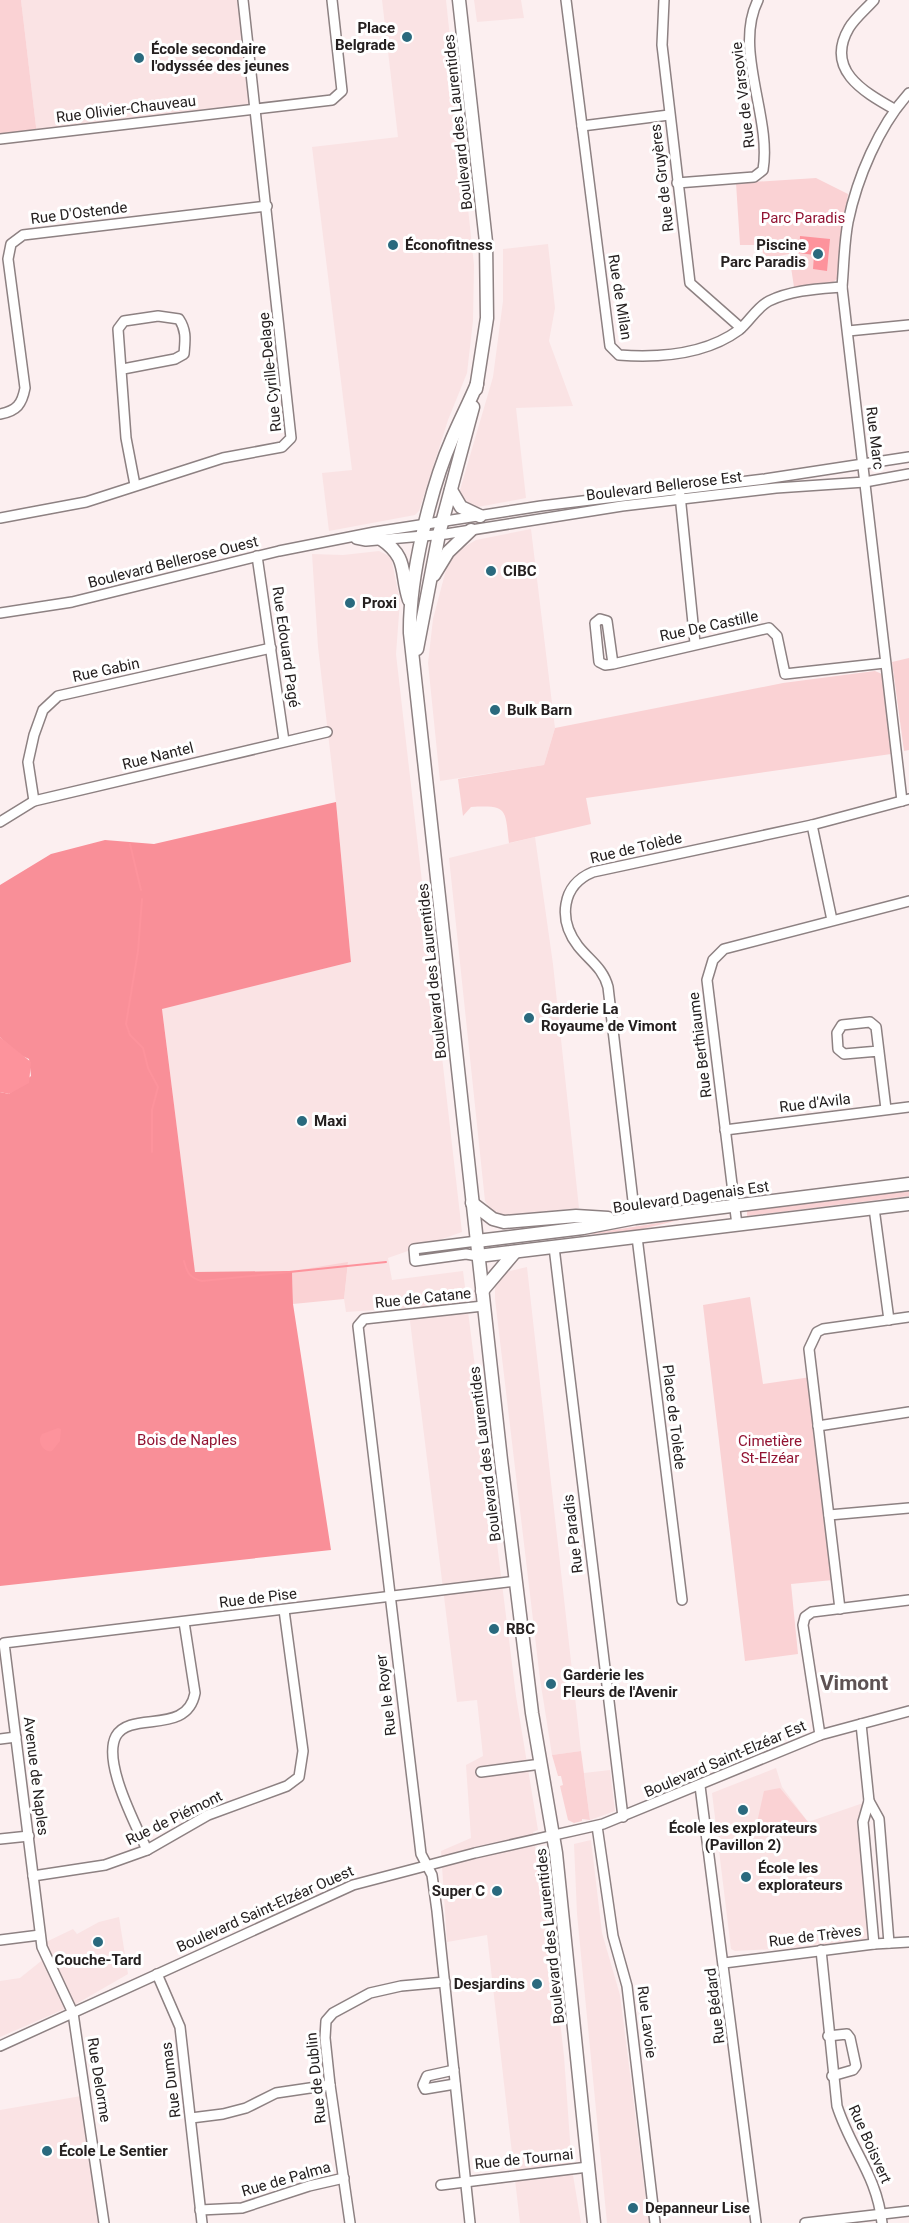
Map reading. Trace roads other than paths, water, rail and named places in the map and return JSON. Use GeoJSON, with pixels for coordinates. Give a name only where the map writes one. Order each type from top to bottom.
{"type":"FeatureCollection","features":[{"type":"Feature","properties":{"kind":"main road","name":"Boulevard des Laurentides"},"geometry":{"type":"LineString","coordinates":[[415,681],[417,642],[428,586],[477,384],[487,318],[487,254],[459,0]]}},
{"type":"Feature","properties":{"kind":"main road","name":"Boulevard des Laurentides"},"geometry":{"type":"LineString","coordinates":[[477,384],[451,441],[424,530],[411,604],[415,681],[483,1306],[516,1581],[541,1764],[554,1836],[594,2223]]}},
{"type":"Feature","properties":{"kind":"main road"},"geometry":{"type":"LineString","coordinates":[[451,490],[461,507],[480,516]]}},
{"type":"Feature","properties":{"kind":"main road"},"geometry":{"type":"LineString","coordinates":[[428,586],[446,555],[471,530]]}},
{"type":"Feature","properties":{"kind":"main road"},"geometry":{"type":"LineString","coordinates":[[381,539],[396,551],[402,560],[405,589],[411,604]]}},
{"type":"Feature","properties":{"kind":"main road","name":"Boulevard Dagenais Est"},"geometry":{"type":"LineString","coordinates":[[477,1241],[909,1184]]}},
{"type":"Feature","properties":{"kind":"main road"},"geometry":{"type":"LineString","coordinates":[[472,1203],[491,1218],[504,1222],[576,1216],[630,1219]]}},
{"type":"Feature","properties":{"kind":"main road"},"geometry":{"type":"LineString","coordinates":[[478,1256],[909,1204]]}},
{"type":"Feature","properties":{"kind":"main road"},"geometry":{"type":"LineString","coordinates":[[482,1291],[515,1252]]}},
{"type":"Feature","properties":{"kind":"street","name":"Rue Cyrille-Delage"},"geometry":{"type":"LineString","coordinates":[[0,518],[86,502],[223,458],[282,447],[291,438],[243,0]]}},
{"type":"Feature","properties":{"kind":"street","name":"Rue Olivier-Chauveau"},"geometry":{"type":"LineString","coordinates":[[0,139],[332,100],[342,91],[332,0]]}},
{"type":"Feature","properties":{"kind":"street","name":"Rue de Milan"},"geometry":{"type":"LineString","coordinates":[[566,0],[610,346],[619,355],[635,356],[704,350],[717,345],[741,328],[767,302],[796,291],[842,287]]}},
{"type":"Feature","properties":{"kind":"street","name":"Rue de Gruyères"},"geometry":{"type":"LineString","coordinates":[[664,0],[662,45],[690,283],[741,328]]}},
{"type":"Feature","properties":{"kind":"street","name":"Rue de Varsovie"},"geometry":{"type":"LineString","coordinates":[[677,183],[754,177],[763,170],[765,146],[751,58],[752,11],[758,0]]}},
{"type":"Feature","properties":{"kind":"street"},"geometry":{"type":"LineString","coordinates":[[874,0],[850,26],[840,53],[846,74],[859,88],[894,109]]}},
{"type":"Feature","properties":{"kind":"street","name":"Rue Marc"},"geometry":{"type":"LineString","coordinates":[[906,800],[885,663],[842,287],[848,221],[866,165],[894,109],[909,93]]}},
{"type":"Feature","properties":{"kind":"street"},"geometry":{"type":"LineString","coordinates":[[582,126],[669,115]]}},
{"type":"Feature","properties":{"kind":"street","name":"Rue D'Ostende"},"geometry":{"type":"LineString","coordinates":[[0,414],[10,412],[22,403],[25,388],[8,259],[12,244],[23,235],[267,206]]}},
{"type":"Feature","properties":{"kind":"street"},"geometry":{"type":"LineString","coordinates":[[123,369],[175,359],[184,354],[186,337],[179,319],[158,316],[124,321],[118,329],[123,369],[126,438],[135,485]]}},
{"type":"Feature","properties":{"kind":"street"},"geometry":{"type":"LineString","coordinates":[[848,331],[909,325]]}},
{"type":"Feature","properties":{"kind":"street","name":"Boulevard Bellerose Est"},"geometry":{"type":"LineString","coordinates":[[424,530],[471,530],[909,457]]}},
{"type":"Feature","properties":{"kind":"street","name":"Boulevard Bellerose Est"},"geometry":{"type":"LineString","coordinates":[[440,529],[480,516],[680,494],[865,482],[909,474]]}},
{"type":"Feature","properties":{"kind":"street"},"geometry":{"type":"LineString","coordinates":[[680,494],[695,643]]}},
{"type":"Feature","properties":{"kind":"street","name":"Boulevard Bellerose Ouest"},"geometry":{"type":"LineString","coordinates":[[0,614],[72,602],[257,556],[375,532],[424,530]]}},
{"type":"Feature","properties":{"kind":"street","name":"Boulevard Bellerose Ouest"},"geometry":{"type":"LineString","coordinates":[[354,538],[366,541],[424,530]]}},
{"type":"Feature","properties":{"kind":"street","name":"Rue Edouard Pagé"},"geometry":{"type":"LineString","coordinates":[[257,556],[284,741]]}},
{"type":"Feature","properties":{"kind":"street","name":"Rue De Castille"},"geometry":{"type":"LineString","coordinates":[[613,663],[769,628],[777,636],[785,674],[885,663]]}},
{"type":"Feature","properties":{"kind":"street","name":"Rue Gabin"},"geometry":{"type":"LineString","coordinates":[[34,801],[28,762],[34,735],[43,710],[58,696],[271,648]]}},
{"type":"Feature","properties":{"kind":"street","name":"Rue Nantel"},"geometry":{"type":"LineString","coordinates":[[0,822],[34,801],[327,732]]}},
{"type":"Feature","properties":{"kind":"street","name":"Rue de Tolède"},"geometry":{"type":"LineString","coordinates":[[630,1219],[608,987],[604,974],[572,937],[568,923],[568,892],[577,880],[593,872],[812,825],[906,800]]}},
{"type":"Feature","properties":{"kind":"street"},"geometry":{"type":"LineString","coordinates":[[812,825],[832,920]]}},
{"type":"Feature","properties":{"kind":"street","name":"Rue Berthiaume"},"geometry":{"type":"LineString","coordinates":[[737,1225],[707,980],[713,960],[724,949],[909,901]]}},
{"type":"Feature","properties":{"kind":"street"},"geometry":{"type":"LineString","coordinates":[[879,1051],[844,1054],[838,1049],[837,1033],[842,1025],[870,1022],[876,1027],[879,1051],[886,1109]]}},
{"type":"Feature","properties":{"kind":"street","name":"Rue d'Avila"},"geometry":{"type":"LineString","coordinates":[[725,1130],[909,1107]]}},
{"type":"Feature","properties":{"kind":"street"},"geometry":{"type":"LineString","coordinates":[[874,1208],[889,1320]]}},
{"type":"Feature","properties":{"kind":"street","name":"Place de Tolède"},"geometry":{"type":"LineString","coordinates":[[637,1237],[682,1600]]}},
{"type":"Feature","properties":{"kind":"street"},"geometry":{"type":"LineString","coordinates":[[477,1241],[414,1249],[415,1261],[466,1254],[478,1256]]}},
{"type":"Feature","properties":{"kind":"street","name":"Rue Paradis"},"geometry":{"type":"LineString","coordinates":[[554,1247],[623,1817]]}},
{"type":"Feature","properties":{"kind":"street","name":"Rue de Catane"},"geometry":{"type":"LineString","coordinates":[[367,1318],[483,1306]]}},
{"type":"Feature","properties":{"kind":"street"},"geometry":{"type":"LineString","coordinates":[[840,1609],[809,1349],[817,1332],[823,1329],[909,1317]]}},
{"type":"Feature","properties":{"kind":"street","name":"Rue le Royer"},"geometry":{"type":"LineString","coordinates":[[367,1318],[358,1323],[358,1334],[421,1854],[432,1875],[470,2223]]}},
{"type":"Feature","properties":{"kind":"street"},"geometry":{"type":"LineString","coordinates":[[819,1426],[909,1412]]}},
{"type":"Feature","properties":{"kind":"street"},"geometry":{"type":"LineString","coordinates":[[829,1515],[909,1508]]}},
{"type":"Feature","properties":{"kind":"street","name":"Rue de Pise"},"geometry":{"type":"LineString","coordinates":[[4,1643],[516,1581]]}},
{"type":"Feature","properties":{"kind":"street"},"geometry":{"type":"LineString","coordinates":[[820,1735],[803,1624],[805,1617],[812,1612],[909,1600]]}},
{"type":"Feature","properties":{"kind":"street","name":"Rue de Piémont"},"geometry":{"type":"LineString","coordinates":[[33,1876],[105,1865],[147,1850],[208,1815],[287,1786],[299,1777],[303,1751],[284,1610]]}},
{"type":"Feature","properties":{"kind":"street"},"geometry":{"type":"LineString","coordinates":[[147,1850],[121,1795],[115,1768],[114,1742],[117,1734],[127,1728],[183,1715],[193,1704],[195,1693],[184,1622]]}},
{"type":"Feature","properties":{"kind":"street","name":"Avenue de Naples"},"geometry":{"type":"LineString","coordinates":[[4,1643],[40,1935],[45,1958],[73,2013]]}},
{"type":"Feature","properties":{"kind":"street","name":"Boulevard Saint-Elzéar Est"},"geometry":{"type":"LineString","coordinates":[[554,1836],[623,1817],[820,1735],[909,1712]]}},
{"type":"Feature","properties":{"kind":"street"},"geometry":{"type":"LineString","coordinates":[[861,1724],[869,1801],[863,1822],[874,1944]]}},
{"type":"Feature","properties":{"kind":"street"},"geometry":{"type":"LineString","coordinates":[[0,1739],[16,1737]]}},
{"type":"Feature","properties":{"kind":"street"},"geometry":{"type":"LineString","coordinates":[[482,1772],[541,1764]]}},
{"type":"Feature","properties":{"kind":"street","name":"Rue Bédard"},"geometry":{"type":"LineString","coordinates":[[700,1786],[756,2223]]}},
{"type":"Feature","properties":{"kind":"street"},"geometry":{"type":"LineString","coordinates":[[869,1801],[879,1819],[889,1943]]}},
{"type":"Feature","properties":{"kind":"street","name":"Rue Lavoie"},"geometry":{"type":"LineString","coordinates":[[597,1826],[613,1936],[627,1986],[655,2223]]}},
{"type":"Feature","properties":{"kind":"street"},"geometry":{"type":"LineString","coordinates":[[0,1839],[29,1836]]}},
{"type":"Feature","properties":{"kind":"street","name":"Boulevard Saint-Elzéar Ouest"},"geometry":{"type":"LineString","coordinates":[[0,2046],[352,1885],[554,1836]]}},
{"type":"Feature","properties":{"kind":"street"},"geometry":{"type":"LineString","coordinates":[[0,1940],[40,1935]]}},
{"type":"Feature","properties":{"kind":"street","name":"Rue de Trèves"},"geometry":{"type":"LineString","coordinates":[[724,1963],[821,1950],[909,1942]]}},
{"type":"Feature","properties":{"kind":"street","name":"Rue Boisvert"},"geometry":{"type":"LineString","coordinates":[[821,1950],[832,2076],[837,2106],[844,2128],[873,2180],[881,2219]]}},
{"type":"Feature","properties":{"kind":"street","name":"Rue Dumas"},"geometry":{"type":"LineString","coordinates":[[157,1974],[180,2027],[202,2223]]}},
{"type":"Feature","properties":{"kind":"street","name":"Rue de Dublin"},"geometry":{"type":"LineString","coordinates":[[350,2223],[330,2085],[325,2038],[326,2022],[333,2013],[370,1993],[401,1986],[445,1982]]}},
{"type":"Feature","properties":{"kind":"street","name":"Rue Delorme"},"geometry":{"type":"LineString","coordinates":[[73,2013],[104,2223]]}},
{"type":"Feature","properties":{"kind":"street"},"geometry":{"type":"LineString","coordinates":[[828,2036],[847,2034],[850,2038],[855,2066],[853,2070],[832,2076]]}},
{"type":"Feature","properties":{"kind":"street"},"geometry":{"type":"LineString","coordinates":[[454,2070],[427,2076],[423,2085],[425,2089],[430,2089],[455,2085]]}},
{"type":"Feature","properties":{"kind":"street"},"geometry":{"type":"LineString","coordinates":[[191,2118],[246,2108],[276,2093],[330,2085]]}},
{"type":"Feature","properties":{"kind":"street","name":"Rue de Tournai"},"geometry":{"type":"LineString","coordinates":[[464,2181],[588,2167]]}},
{"type":"Feature","properties":{"kind":"street","name":"Rue de Palma"},"geometry":{"type":"LineString","coordinates":[[200,2210],[242,2208],[309,2186],[344,2178]]}},
{"type":"Feature","properties":{"kind":"street"},"geometry":{"type":"LineString","coordinates":[[441,2186],[464,2181]]}},
{"type":"Feature","properties":{"kind":"street"},"geometry":{"type":"LineString","coordinates":[[805,2223],[881,2219],[909,2211]]}},
{"type":"Feature","properties":{"kind":"waterway"},"geometry":{"type":"LineString","coordinates":[[130,844],[141,890]]}},
{"type":"Feature","properties":{"kind":"waterway"},"geometry":{"type":"LineString","coordinates":[[142,899],[138,951],[126,1024],[130,1035],[143,1048],[148,1068],[158,1087],[152,1110],[152,1152]]}},
{"type":"Feature","properties":{"kind":"waterway"},"geometry":{"type":"LineString","coordinates":[[184,1261],[190,1274],[202,1281],[386,1262]]}},
{"type":"Feature","properties":{"kind":"place","name":"Place Belgrade"},"geometry":{"type":"Point","coordinates":[407,37]}},
{"type":"Feature","properties":{"kind":"place","name":"École secondaire l'odyssée des jeunes"},"geometry":{"type":"Point","coordinates":[139,58]}},
{"type":"Feature","properties":{"kind":"place","name":"Éconofitness"},"geometry":{"type":"Point","coordinates":[393,245]}},
{"type":"Feature","properties":{"kind":"place","name":"Piscine Parc Paradis"},"geometry":{"type":"Point","coordinates":[818,254]}},
{"type":"Feature","properties":{"kind":"place","name":"CIBC"},"geometry":{"type":"Point","coordinates":[491,571]}},
{"type":"Feature","properties":{"kind":"place","name":"Proxi"},"geometry":{"type":"Point","coordinates":[350,603]}},
{"type":"Feature","properties":{"kind":"place","name":"Bulk Barn"},"geometry":{"type":"Point","coordinates":[495,710]}},
{"type":"Feature","properties":{"kind":"place","name":"Garderie La Royaume de Vimont"},"geometry":{"type":"Point","coordinates":[529,1018]}},
{"type":"Feature","properties":{"kind":"place","name":"Maxi"},"geometry":{"type":"Point","coordinates":[302,1121]}},
{"type":"Feature","properties":{"kind":"place","name":"RBC"},"geometry":{"type":"Point","coordinates":[494,1629]}},
{"type":"Feature","properties":{"kind":"place","name":"Garderie les Fleurs de l'Avenir"},"geometry":{"type":"Point","coordinates":[551,1684]}},
{"type":"Feature","properties":{"kind":"place","name":"École les explorateurs (Pavillon 2)"},"geometry":{"type":"Point","coordinates":[743,1810]}},
{"type":"Feature","properties":{"kind":"place","name":"École les explorateurs"},"geometry":{"type":"Point","coordinates":[746,1877]}},
{"type":"Feature","properties":{"kind":"place","name":"Super C"},"geometry":{"type":"Point","coordinates":[497,1891]}},
{"type":"Feature","properties":{"kind":"place","name":"Couche-Tard"},"geometry":{"type":"Point","coordinates":[98,1942]}},
{"type":"Feature","properties":{"kind":"place","name":"Desjardins"},"geometry":{"type":"Point","coordinates":[537,1984]}},
{"type":"Feature","properties":{"kind":"place","name":"École Le Sentier"},"geometry":{"type":"Point","coordinates":[47,2151]}},
{"type":"Feature","properties":{"kind":"place","name":"Depanneur Lise"},"geometry":{"type":"Point","coordinates":[633,2208]}},
{"type":"Feature","properties":{"kind":"district","name":"Vimont"},"geometry":{"type":"Point","coordinates":[854,1683]}},
{"type":"Feature","properties":{"kind":"park label","name":"Parc Paradis"},"geometry":{"type":"Point","coordinates":[803,218]}},
{"type":"Feature","properties":{"kind":"park label","name":"Bois de Naples"},"geometry":{"type":"Point","coordinates":[187,1440]}},
{"type":"Feature","properties":{"kind":"park label","name":"Cimetière St-Elzéar"},"geometry":{"type":"Point","coordinates":[770,1450]}}]}
